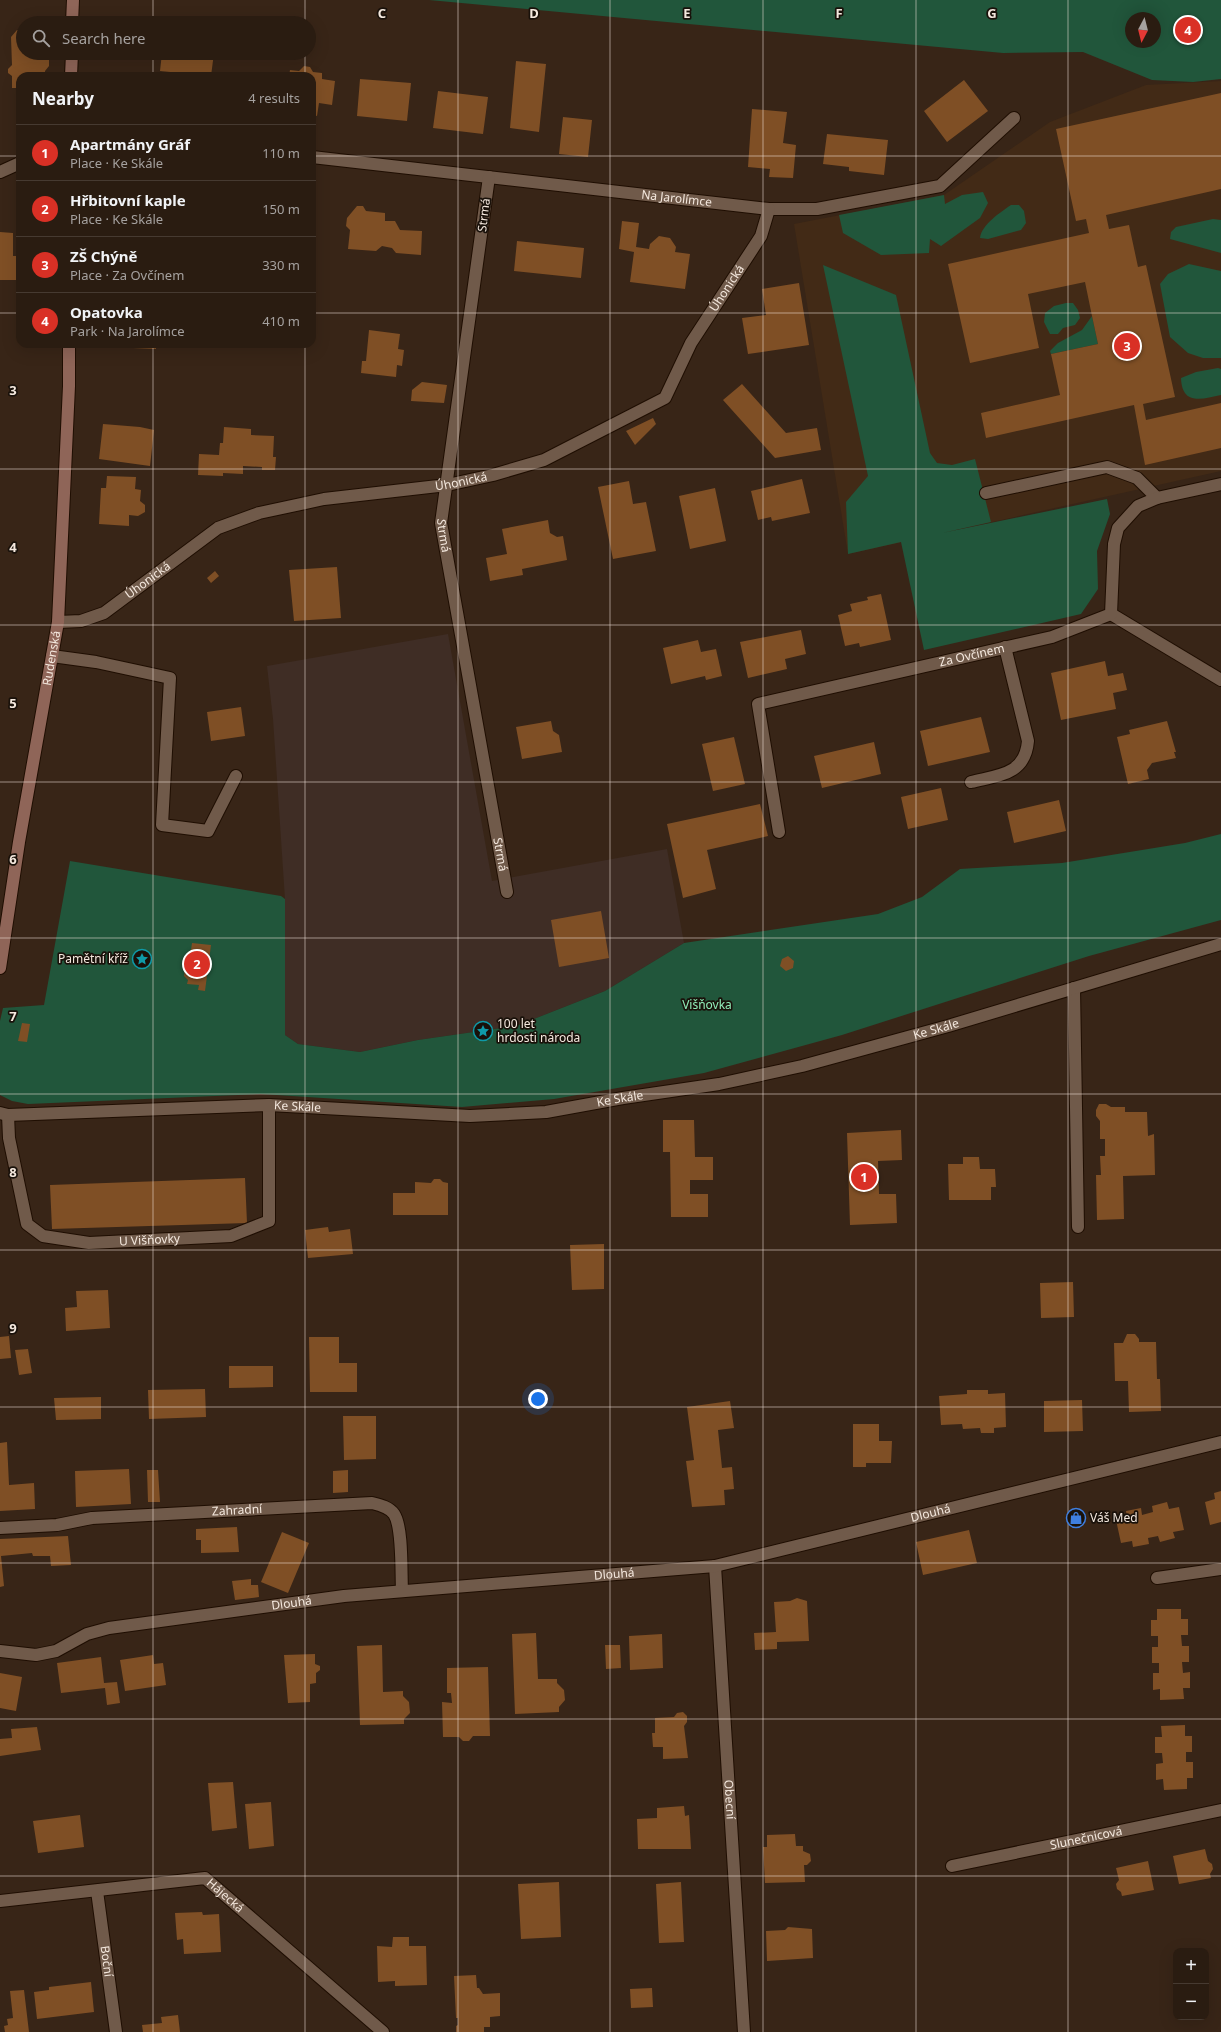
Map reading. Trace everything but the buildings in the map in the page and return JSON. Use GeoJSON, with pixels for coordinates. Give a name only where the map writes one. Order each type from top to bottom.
{"type":"FeatureCollection","features":[{"type":"Feature","properties":{"kind":"street"},"geometry":{"type":"LineString","coordinates":[[72,16],[73,0]]}},
{"type":"Feature","properties":{"kind":"street"},"geometry":{"type":"LineString","coordinates":[[71,72],[72,60]]}},
{"type":"Feature","properties":{"kind":"street","name":"Na Jarolímce"},"geometry":{"type":"LineString","coordinates":[[316,157],[769,209],[817,209],[940,186],[1014,118]]}},
{"type":"Feature","properties":{"kind":"street"},"geometry":{"type":"LineString","coordinates":[[0,172],[16,165]]}},
{"type":"Feature","properties":{"kind":"street","name":"Strmá"},"geometry":{"type":"LineString","coordinates":[[489,177],[442,523],[507,892]]}},
{"type":"Feature","properties":{"kind":"street","name":"Úhonická"},"geometry":{"type":"LineString","coordinates":[[58,622],[81,621],[104,613],[218,528],[259,513],[324,499],[447,485],[493,475],[544,460],[665,398],[691,342],[761,236],[769,209]]}},
{"type":"Feature","properties":{"kind":"street","name":"Rudenská"},"geometry":{"type":"LineString","coordinates":[[0,968],[19,842],[58,622],[69,386],[69,348]]}},
{"type":"Feature","properties":{"kind":"street"},"geometry":{"type":"LineString","coordinates":[[986,494],[1107,467],[1137,478],[1158,498]]}},
{"type":"Feature","properties":{"kind":"street"},"geometry":{"type":"LineString","coordinates":[[1221,484],[1158,498],[1138,506],[1118,528],[1114,544],[1111,614],[1221,680]]}},
{"type":"Feature","properties":{"kind":"street","name":"Za Ovčínem"},"geometry":{"type":"LineString","coordinates":[[779,832],[758,704],[1052,637],[1111,614]]}},
{"type":"Feature","properties":{"kind":"street"},"geometry":{"type":"LineString","coordinates":[[971,782],[1007,773],[1020,765],[1027,754],[1028,741],[1005,647]]}},
{"type":"Feature","properties":{"kind":"street"},"geometry":{"type":"LineString","coordinates":[[52,656],[96,662],[170,678],[162,824],[208,831],[236,776]]}},
{"type":"Feature","properties":{"kind":"street","name":"Ke Skále"},"geometry":{"type":"LineString","coordinates":[[4,1114],[269,1105],[470,1116],[546,1112],[623,1098],[719,1084],[802,1066],[1221,944]]}},
{"type":"Feature","properties":{"kind":"street"},"geometry":{"type":"LineString","coordinates":[[1074,988],[1078,1227]]}},
{"type":"Feature","properties":{"kind":"street","name":"U Višňovky"},"geometry":{"type":"LineString","coordinates":[[4,1114],[27,1224],[43,1236],[89,1244],[231,1236],[269,1221],[269,1105]]}},
{"type":"Feature","properties":{"kind":"street","name":"Dlouhá"},"geometry":{"type":"LineString","coordinates":[[0,1651],[36,1655],[56,1651],[87,1634],[109,1628],[344,1596],[402,1590],[715,1566],[1221,1442]]}},
{"type":"Feature","properties":{"kind":"street","name":"Zahradní"},"geometry":{"type":"LineString","coordinates":[[0,1528],[57,1525],[92,1518],[372,1503],[386,1507],[394,1514],[399,1528],[402,1590]]}},
{"type":"Feature","properties":{"kind":"street","name":"Obecní"},"geometry":{"type":"LineString","coordinates":[[715,1566],[744,2032]]}},
{"type":"Feature","properties":{"kind":"street"},"geometry":{"type":"LineString","coordinates":[[1158,1578],[1221,1569]]}},
{"type":"Feature","properties":{"kind":"street","name":"Slunečnicová"},"geometry":{"type":"LineString","coordinates":[[952,1866],[1221,1810]]}},
{"type":"Feature","properties":{"kind":"street","name":"Hájecká"},"geometry":{"type":"LineString","coordinates":[[0,1901],[205,1878],[383,2032]]}},
{"type":"Feature","properties":{"kind":"street","name":"Boční"},"geometry":{"type":"LineString","coordinates":[[98,1891],[116,2032]]}},
{"type":"Feature","properties":{"kind":"shaded area"},"geometry":{"type":"Polygon","coordinates":[[[1221,81],[1221,471],[848,554],[794,224],[944,195],[1050,122],[1146,85],[1221,81]]]}},
{"type":"Feature","properties":{"kind":"shaded area"},"geometry":{"type":"Polygon","coordinates":[[[448,634],[492,881],[667,849],[684,943],[605,991],[516,1026],[418,1040],[360,1052],[298,1044],[285,1035],[285,899],[273,719],[267,666],[448,634]]]}},
{"type":"Feature","properties":{"kind":"green space"},"geometry":{"type":"Polygon","coordinates":[[[429,0],[1221,0],[1221,79],[1193,82],[1152,80],[1083,52],[1003,53],[429,0]]]}},
{"type":"Feature","properties":{"kind":"green space"},"geometry":{"type":"Polygon","coordinates":[[[983,192],[988,203],[980,218],[941,246],[930,239],[929,253],[881,255],[843,233],[839,215],[944,195],[945,204],[962,195],[983,192]]]}},
{"type":"Feature","properties":{"kind":"green space"},"geometry":{"type":"Polygon","coordinates":[[[1011,205],[1019,205],[1024,211],[1026,223],[1021,230],[988,239],[980,238],[981,233],[988,223],[1011,205]]]}},
{"type":"Feature","properties":{"kind":"green space"},"geometry":{"type":"Polygon","coordinates":[[[1213,219],[1221,220],[1221,253],[1170,239],[1171,232],[1176,227],[1213,219]]]}},
{"type":"Feature","properties":{"kind":"green space"},"geometry":{"type":"Polygon","coordinates":[[[1189,264],[1221,271],[1221,358],[1203,358],[1188,353],[1170,337],[1160,284],[1168,274],[1189,264]]]}},
{"type":"Feature","properties":{"kind":"green space"},"geometry":{"type":"Polygon","coordinates":[[[823,265],[896,295],[930,453],[937,463],[952,465],[975,459],[991,522],[942,533],[1107,499],[1110,514],[1097,551],[1098,589],[1081,614],[924,650],[901,542],[848,554],[846,502],[868,476],[823,265]]]}},
{"type":"Feature","properties":{"kind":"green space"},"geometry":{"type":"Polygon","coordinates":[[[1073,303],[1078,310],[1080,318],[1075,325],[1063,328],[1058,334],[1050,334],[1044,322],[1045,313],[1054,306],[1073,303]]]}},
{"type":"Feature","properties":{"kind":"green space"},"geometry":{"type":"Polygon","coordinates":[[[1092,316],[1098,344],[1051,354],[1050,351],[1058,343],[1082,330],[1092,316]]]}},
{"type":"Feature","properties":{"kind":"green space"},"geometry":{"type":"Polygon","coordinates":[[[1218,368],[1221,369],[1221,395],[1200,399],[1189,397],[1185,393],[1182,387],[1181,378],[1196,372],[1218,368]]]}},
{"type":"Feature","properties":{"kind":"green space","name":"Višňovka"},"geometry":{"type":"Polygon","coordinates":[[[1221,834],[1221,920],[1089,956],[842,1035],[704,1073],[554,1099],[462,1107],[261,1094],[28,1104],[12,1101],[0,1095],[0,1021],[3,1008],[44,1005],[70,861],[281,896],[285,899],[285,1035],[298,1044],[360,1052],[418,1040],[516,1026],[605,991],[684,943],[878,914],[922,897],[960,869],[1062,863],[1185,843],[1221,834]]]}},
{"type":"Feature","properties":{"kind":"place","name":"Opatovka"},"geometry":{"type":"Point","coordinates":[1188,30]}},
{"type":"Feature","properties":{"kind":"place","name":"ZŠ Chýně"},"geometry":{"type":"Point","coordinates":[1127,346]}},
{"type":"Feature","properties":{"kind":"place","name":"Pamětní kříž"},"geometry":{"type":"Point","coordinates":[142,959]}},
{"type":"Feature","properties":{"kind":"place","name":"Hřbitovní kaple"},"geometry":{"type":"Point","coordinates":[197,964]}},
{"type":"Feature","properties":{"kind":"place","name":"100 let hrdosti národa"},"geometry":{"type":"Point","coordinates":[483,1031]}},
{"type":"Feature","properties":{"kind":"place","name":"Apartmány Gráf"},"geometry":{"type":"Point","coordinates":[864,1177]}},
{"type":"Feature","properties":{"kind":"place","name":"Váš Med"},"geometry":{"type":"Point","coordinates":[1076,1518]}}]}
